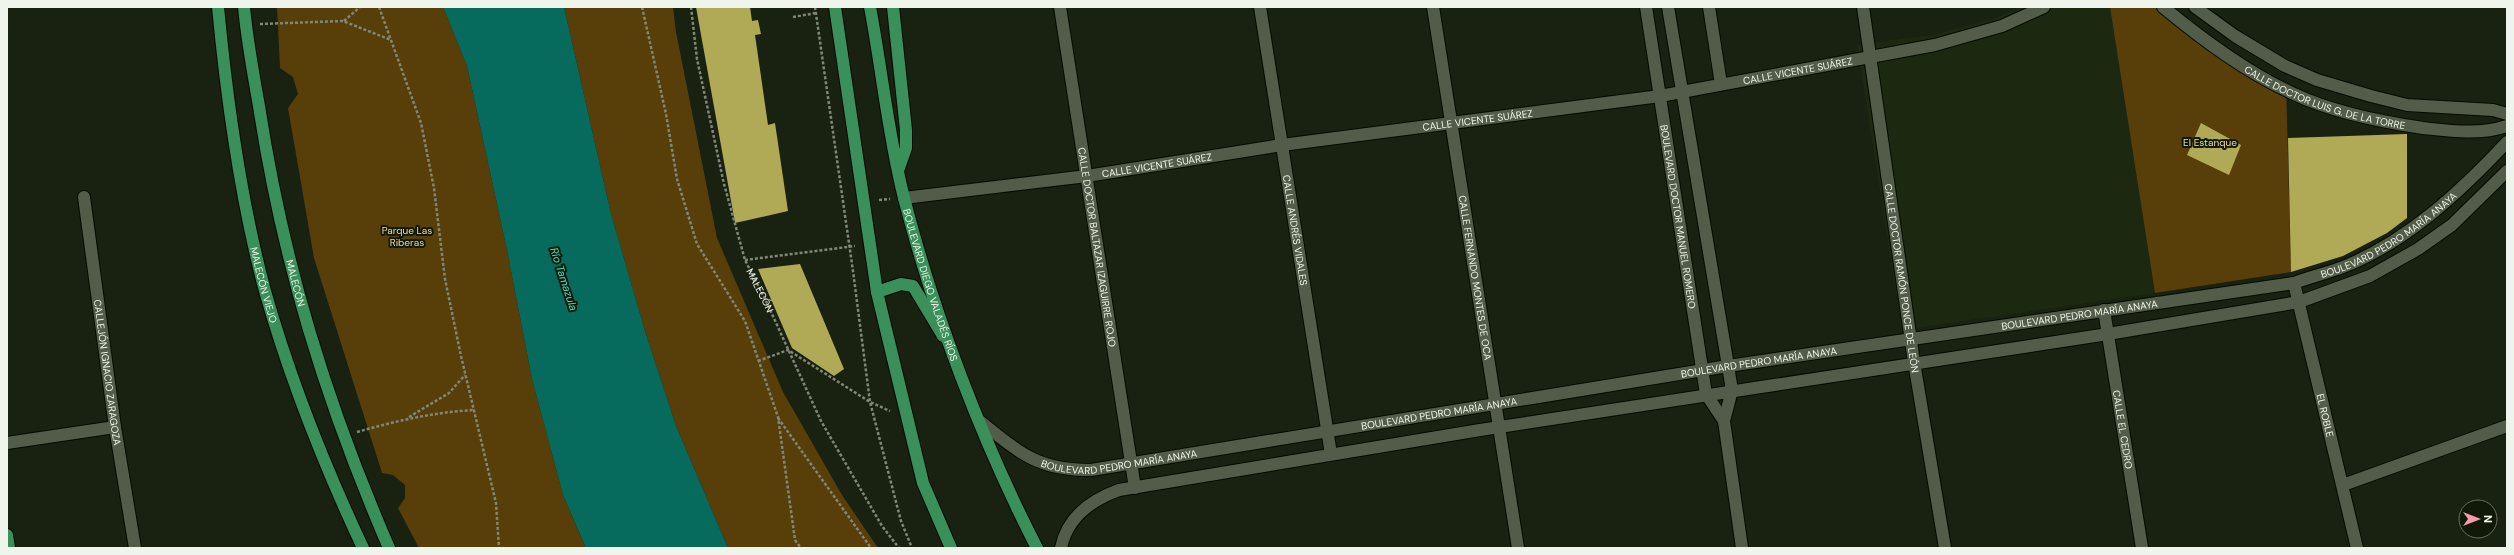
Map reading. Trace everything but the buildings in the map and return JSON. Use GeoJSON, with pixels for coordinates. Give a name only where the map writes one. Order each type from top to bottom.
{"type":"FeatureCollection","features":[{"type":"Feature","properties":{"kind":"main road","name":"MALECÓN VIEJO"},"geometry":{"type":"LineString","coordinates":[[218,7],[227,95],[266,291],[313,437],[363,548]]}},
{"type":"Feature","properties":{"kind":"main road"},"geometry":{"type":"LineString","coordinates":[[836,7],[877,292],[906,420],[923,483],[951,548]]}},
{"type":"Feature","properties":{"kind":"main road","name":"BOULEVARD DIEGO VALADÉS RÍOS"},"geometry":{"type":"LineString","coordinates":[[870,7],[904,198],[954,354],[1015,505],[1037,548]]}},
{"type":"Feature","properties":{"kind":"main road"},"geometry":{"type":"LineString","coordinates":[[893,7],[906,130],[906,148],[898,169]]}},
{"type":"Feature","properties":{"kind":"main road","name":"MALECÓN"},"geometry":{"type":"LineString","coordinates":[[245,14],[263,132],[282,228],[315,354],[343,435],[389,548]]}},
{"type":"Feature","properties":{"kind":"main road"},"geometry":{"type":"LineString","coordinates":[[877,292],[901,284],[914,286],[954,354]]}},
{"type":"Feature","properties":{"kind":"main road"},"geometry":{"type":"LineString","coordinates":[[7,535],[9,548]]}},
{"type":"Feature","properties":{"kind":"street","name":"CALLE DOCTOR BALTAZAR IZAGUIRRE ROJO"},"geometry":{"type":"LineString","coordinates":[[1060,7],[1135,488]]}},
{"type":"Feature","properties":{"kind":"street","name":"CALLE ANDRÉS VIDALES"},"geometry":{"type":"LineString","coordinates":[[1260,7],[1331,454]]}},
{"type":"Feature","properties":{"kind":"street","name":"CALLE FERNANDO MONTES DE OCA"},"geometry":{"type":"LineString","coordinates":[[1433,7],[1518,548]]}},
{"type":"Feature","properties":{"kind":"street","name":"BOULEVARD DOCTOR MANUEL ROMERO"},"geometry":{"type":"LineString","coordinates":[[1646,7],[1701,371],[1706,394],[1724,421]]}},
{"type":"Feature","properties":{"kind":"street","name":"BOULEVARD DOCTOR MANUEL ROMERO"},"geometry":{"type":"LineString","coordinates":[[1668,7],[1732,390],[1724,421],[1742,548]]}},
{"type":"Feature","properties":{"kind":"street"},"geometry":{"type":"LineString","coordinates":[[1709,7],[1721,84]]}},
{"type":"Feature","properties":{"kind":"street","name":"CALLE DOCTOR RAMÓN PONCE DE LEÓN"},"geometry":{"type":"LineString","coordinates":[[1863,7],[1910,338],[1945,548]]}},
{"type":"Feature","properties":{"kind":"street","name":"CALLE VICENTE SUÁREZ"},"geometry":{"type":"LineString","coordinates":[[904,198],[1087,176],[1282,145],[1450,122],[1660,96],[1683,90],[1870,58],[1935,45],[1979,33],[2027,16],[2044,7]]}},
{"type":"Feature","properties":{"kind":"street","name":"CALLE DOCTOR LUIS G. DE LA TORRE"},"geometry":{"type":"LineString","coordinates":[[2163,7],[2255,73],[2295,95],[2312,101],[2402,125],[2439,130],[2490,132],[2507,126]]}},
{"type":"Feature","properties":{"kind":"street","name":"CALLE DOCTOR LUIS G. DE LA TORRE"},"geometry":{"type":"LineString","coordinates":[[2195,7],[2235,36],[2285,66],[2317,80],[2407,105],[2493,110],[2507,114]]}},
{"type":"Feature","properties":{"kind":"street","name":"BOULEVARD PEDRO MARÍA ANAYA"},"geometry":{"type":"LineString","coordinates":[[981,422],[1020,453],[1056,468],[1091,470],[1728,366],[1910,338],[2294,283],[2344,266],[2379,249],[2417,225],[2465,184],[2507,142]]}},
{"type":"Feature","properties":{"kind":"street","name":"BOULEVARD PEDRO MARÍA ANAYA"},"geometry":{"type":"LineString","coordinates":[[1061,548],[1068,528],[1083,509],[1106,495],[1135,488],[1499,427],[1914,362],[2108,334],[2299,302],[2370,276],[2418,249],[2452,225],[2507,171]]}},
{"type":"Feature","properties":{"kind":"street","name":"CALLEJÓN IGNACIO ZARAGOZA"},"geometry":{"type":"LineString","coordinates":[[84,197],[115,428],[135,548]]}},
{"type":"Feature","properties":{"kind":"street","name":"EL ROBLE"},"geometry":{"type":"LineString","coordinates":[[2294,283],[2357,548]]}},
{"type":"Feature","properties":{"kind":"street","name":"CALLE EL CEDRO"},"geometry":{"type":"LineString","coordinates":[[2104,310],[2142,548]]}},
{"type":"Feature","properties":{"kind":"street"},"geometry":{"type":"LineString","coordinates":[[2343,485],[2507,426]]}},
{"type":"Feature","properties":{"kind":"street"},"geometry":{"type":"LineString","coordinates":[[7,443],[115,428]]}},
{"type":"Feature","properties":{"kind":"path"},"geometry":{"type":"LineString","coordinates":[[343,21],[360,7]]}},
{"type":"Feature","properties":{"kind":"path"},"geometry":{"type":"LineString","coordinates":[[379,7],[421,123],[434,188],[445,279],[465,375],[475,410],[496,503],[499,548]]}},
{"type":"Feature","properties":{"kind":"path"},"geometry":{"type":"LineString","coordinates":[[642,7],[666,114],[677,179],[697,244],[745,321],[778,417],[795,540],[801,548]]}},
{"type":"Feature","properties":{"kind":"path","name":"MALECÓN"},"geometry":{"type":"LineString","coordinates":[[691,7],[697,59],[724,184],[745,260],[766,301],[821,421],[882,526],[899,548]]}},
{"type":"Feature","properties":{"kind":"path"},"geometry":{"type":"LineString","coordinates":[[815,7],[850,247],[870,402],[901,521],[912,548]]}},
{"type":"Feature","properties":{"kind":"path"},"geometry":{"type":"LineString","coordinates":[[793,17],[816,13]]}},
{"type":"Feature","properties":{"kind":"path"},"geometry":{"type":"LineString","coordinates":[[245,14],[343,21],[392,41]]}},
{"type":"Feature","properties":{"kind":"path"},"geometry":{"type":"LineString","coordinates":[[745,260],[850,247],[870,243]]}},
{"type":"Feature","properties":{"kind":"path"},"geometry":{"type":"LineString","coordinates":[[758,360],[788,350],[870,402],[906,420]]}},
{"type":"Feature","properties":{"kind":"path"},"geometry":{"type":"LineString","coordinates":[[407,418],[449,393],[465,375]]}},
{"type":"Feature","properties":{"kind":"path"},"geometry":{"type":"LineString","coordinates":[[343,435],[407,418],[442,412],[475,410]]}},
{"type":"Feature","properties":{"kind":"path"},"geometry":{"type":"LineString","coordinates":[[778,417],[871,548]]}},
{"type":"Feature","properties":{"kind":"shaded area"},"geometry":{"type":"Polygon","coordinates":[[[2021,7],[2110,7],[2155,293],[1902,330],[1857,45],[1932,35],[1996,18],[2021,7]]]}},
{"type":"Feature","properties":{"kind":"green space","name":"Parque Las Riberas"},"geometry":{"type":"Polygon","coordinates":[[[277,7],[443,7],[467,66],[507,250],[532,379],[563,495],[586,548],[419,548],[398,508],[405,498],[405,485],[393,475],[382,473],[314,258],[288,108],[298,94],[293,77],[280,68],[277,7]]]}},
{"type":"Feature","properties":{"kind":"green space"},"geometry":{"type":"Polygon","coordinates":[[[564,7],[673,7],[676,32],[717,238],[783,392],[842,495],[878,548],[728,548],[676,426],[645,331],[611,214],[564,7]]]}},
{"type":"Feature","properties":{"kind":"green space","name":"El Estanque"},"geometry":{"type":"Polygon","coordinates":[[[2110,7],[2156,7],[2203,41],[2286,84],[2291,272],[2155,293],[2110,7]]]}},
{"type":"Feature","properties":{"kind":"water","name":"Río Tamazula"},"geometry":{"type":"Polygon","coordinates":[[[443,7],[564,7],[611,214],[645,331],[676,426],[728,548],[586,548],[563,495],[532,379],[507,250],[467,66],[443,7]]]}}]}
